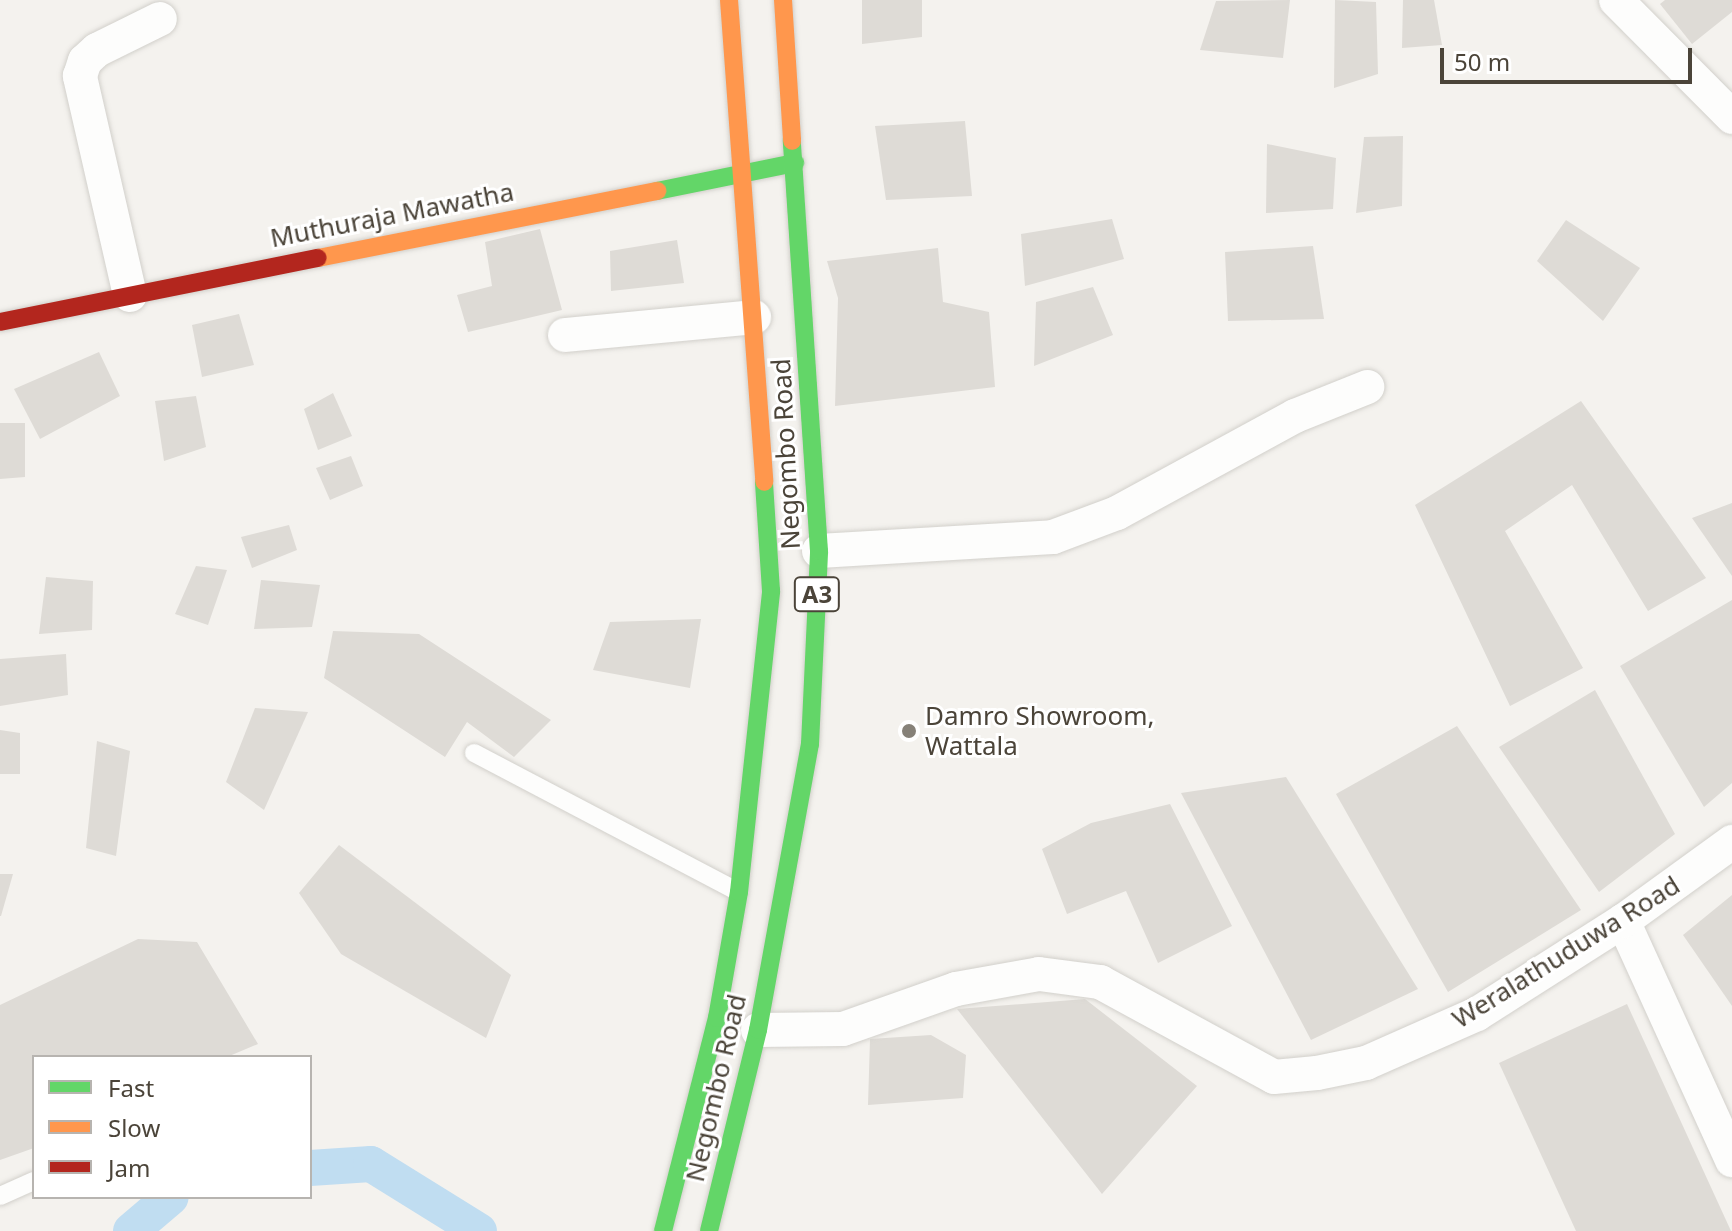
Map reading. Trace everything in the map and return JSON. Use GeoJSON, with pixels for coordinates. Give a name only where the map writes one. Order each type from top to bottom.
{"type":"FeatureCollection","features":[{"type":"Feature","properties":{"kind":"main road","name":"Negombo Road"},"geometry":{"type":"LineString","coordinates":[[663,1231],[717,1018],[739,892],[771,591],[744,170],[729,0]]}},
{"type":"Feature","properties":{"kind":"main road","name":"Negombo Road"},"geometry":{"type":"LineString","coordinates":[[709,1231],[758,1030],[810,744],[819,551],[783,0]]}},
{"type":"Feature","properties":{"kind":"main road","name":"Muthuraja Mawatha"},"geometry":{"type":"LineString","coordinates":[[0,322],[744,170],[795,163]]}},
{"type":"Feature","properties":{"kind":"street"},"geometry":{"type":"LineString","coordinates":[[1616,0],[1732,117]]}},
{"type":"Feature","properties":{"kind":"street"},"geometry":{"type":"LineString","coordinates":[[130,295],[80,76],[85,61],[97,50],[160,19]]}},
{"type":"Feature","properties":{"kind":"street"},"geometry":{"type":"LineString","coordinates":[[565,335],[754,317]]}},
{"type":"Feature","properties":{"kind":"street"},"geometry":{"type":"LineString","coordinates":[[819,551],[1053,537],[1117,513],[1295,416],[1367,387]]}},
{"type":"Feature","properties":{"kind":"street","name":"Weralathuduwa Road"},"geometry":{"type":"LineString","coordinates":[[758,1030],[843,1029],[956,989],[1039,974],[1100,982],[1274,1077],[1317,1073],[1366,1063],[1477,1014],[1623,921],[1732,842]]}},
{"type":"Feature","properties":{"kind":"street"},"geometry":{"type":"LineString","coordinates":[[1623,921],[1732,1160]]}},
{"type":"Feature","properties":{"kind":"lane"},"geometry":{"type":"LineString","coordinates":[[474,753],[739,892]]}},
{"type":"Feature","properties":{"kind":"lane"},"geometry":{"type":"LineString","coordinates":[[0,1196],[32,1182]]}},
{"type":"Feature","properties":{"kind":"building"},"geometry":{"type":"Polygon","coordinates":[[[862,0],[922,0],[922,37],[862,44],[862,0]]]}},
{"type":"Feature","properties":{"kind":"building"},"geometry":{"type":"Polygon","coordinates":[[[1290,0],[1283,58],[1200,50],[1216,1],[1290,0]]]}},
{"type":"Feature","properties":{"kind":"building"},"geometry":{"type":"Polygon","coordinates":[[[1335,0],[1376,2],[1378,74],[1334,88],[1335,0]]]}},
{"type":"Feature","properties":{"kind":"building"},"geometry":{"type":"Polygon","coordinates":[[[1403,0],[1434,0],[1442,45],[1402,48],[1403,0]]]}},
{"type":"Feature","properties":{"kind":"building"},"geometry":{"type":"Polygon","coordinates":[[[1665,0],[1732,0],[1732,12],[1692,44],[1660,4],[1665,0]]]}},
{"type":"Feature","properties":{"kind":"building"},"geometry":{"type":"Polygon","coordinates":[[[965,121],[972,196],[886,200],[875,126],[965,121]]]}},
{"type":"Feature","properties":{"kind":"building"},"geometry":{"type":"Polygon","coordinates":[[[1403,136],[1402,206],[1356,213],[1364,137],[1403,136]]]}},
{"type":"Feature","properties":{"kind":"building"},"geometry":{"type":"Polygon","coordinates":[[[1267,144],[1336,158],[1333,209],[1266,213],[1267,144]]]}},
{"type":"Feature","properties":{"kind":"building"},"geometry":{"type":"Polygon","coordinates":[[[1112,219],[1124,259],[1025,286],[1021,234],[1112,219]]]}},
{"type":"Feature","properties":{"kind":"building"},"geometry":{"type":"Polygon","coordinates":[[[1566,220],[1640,268],[1603,321],[1537,261],[1566,220]]]}},
{"type":"Feature","properties":{"kind":"building"},"geometry":{"type":"Polygon","coordinates":[[[540,229],[562,310],[468,332],[457,295],[492,286],[485,242],[540,229]]]}},
{"type":"Feature","properties":{"kind":"building"},"geometry":{"type":"Polygon","coordinates":[[[677,240],[684,283],[611,291],[610,251],[677,240]]]}},
{"type":"Feature","properties":{"kind":"building"},"geometry":{"type":"Polygon","coordinates":[[[1313,246],[1324,319],[1228,321],[1225,252],[1313,246]]]}},
{"type":"Feature","properties":{"kind":"building"},"geometry":{"type":"Polygon","coordinates":[[[938,248],[943,302],[989,312],[995,387],[835,406],[838,298],[827,261],[938,248]]]}},
{"type":"Feature","properties":{"kind":"building"},"geometry":{"type":"Polygon","coordinates":[[[1093,287],[1113,335],[1034,366],[1036,302],[1093,287]]]}},
{"type":"Feature","properties":{"kind":"building"},"geometry":{"type":"Polygon","coordinates":[[[239,314],[254,365],[202,377],[192,325],[239,314]]]}},
{"type":"Feature","properties":{"kind":"building"},"geometry":{"type":"Polygon","coordinates":[[[99,352],[120,396],[40,439],[14,389],[99,352]]]}},
{"type":"Feature","properties":{"kind":"building"},"geometry":{"type":"Polygon","coordinates":[[[333,393],[352,436],[318,450],[304,409],[333,393]]]}},
{"type":"Feature","properties":{"kind":"building"},"geometry":{"type":"Polygon","coordinates":[[[196,396],[206,447],[164,461],[155,401],[196,396]]]}},
{"type":"Feature","properties":{"kind":"building"},"geometry":{"type":"Polygon","coordinates":[[[1581,401],[1706,578],[1648,611],[1572,485],[1505,531],[1583,668],[1510,706],[1415,505],[1581,401]]]}},
{"type":"Feature","properties":{"kind":"building"},"geometry":{"type":"Polygon","coordinates":[[[0,423],[25,423],[25,477],[0,479],[0,423]]]}},
{"type":"Feature","properties":{"kind":"building"},"geometry":{"type":"Polygon","coordinates":[[[351,456],[363,486],[330,500],[316,468],[351,456]]]}},
{"type":"Feature","properties":{"kind":"building"},"geometry":{"type":"Polygon","coordinates":[[[1732,503],[1732,576],[1692,518],[1732,503]]]}},
{"type":"Feature","properties":{"kind":"building"},"geometry":{"type":"Polygon","coordinates":[[[289,525],[297,550],[252,568],[241,537],[289,525]]]}},
{"type":"Feature","properties":{"kind":"building"},"geometry":{"type":"Polygon","coordinates":[[[196,566],[227,570],[208,625],[175,614],[196,566]]]}},
{"type":"Feature","properties":{"kind":"building"},"geometry":{"type":"Polygon","coordinates":[[[46,577],[93,581],[92,630],[39,634],[46,577]]]}},
{"type":"Feature","properties":{"kind":"building"},"geometry":{"type":"Polygon","coordinates":[[[261,580],[320,585],[312,627],[254,629],[261,580]]]}},
{"type":"Feature","properties":{"kind":"building"},"geometry":{"type":"Polygon","coordinates":[[[1732,600],[1732,783],[1704,807],[1620,666],[1732,600]]]}},
{"type":"Feature","properties":{"kind":"building"},"geometry":{"type":"Polygon","coordinates":[[[701,619],[690,688],[593,670],[610,622],[701,619]]]}},
{"type":"Feature","properties":{"kind":"building"},"geometry":{"type":"Polygon","coordinates":[[[333,631],[419,634],[551,720],[514,757],[467,722],[445,757],[324,678],[333,631]]]}},
{"type":"Feature","properties":{"kind":"building"},"geometry":{"type":"Polygon","coordinates":[[[66,654],[68,695],[0,706],[0,659],[66,654]]]}},
{"type":"Feature","properties":{"kind":"building"},"geometry":{"type":"Polygon","coordinates":[[[1595,690],[1675,834],[1599,892],[1499,747],[1595,690]]]}},
{"type":"Feature","properties":{"kind":"building"},"geometry":{"type":"Polygon","coordinates":[[[255,708],[308,712],[264,810],[226,782],[255,708]]]}},
{"type":"Feature","properties":{"kind":"building"},"geometry":{"type":"Polygon","coordinates":[[[1457,726],[1581,910],[1448,992],[1336,794],[1457,726]]]}},
{"type":"Feature","properties":{"kind":"building"},"geometry":{"type":"Polygon","coordinates":[[[0,730],[20,733],[20,774],[0,774],[0,730]]]}},
{"type":"Feature","properties":{"kind":"building"},"geometry":{"type":"Polygon","coordinates":[[[97,741],[130,751],[116,856],[86,848],[97,741]]]}},
{"type":"Feature","properties":{"kind":"building"},"geometry":{"type":"Polygon","coordinates":[[[1286,777],[1418,989],[1311,1040],[1181,793],[1286,777]]]}},
{"type":"Feature","properties":{"kind":"building"},"geometry":{"type":"Polygon","coordinates":[[[1170,804],[1232,926],[1158,963],[1126,891],[1067,914],[1042,849],[1091,823],[1170,804]]]}},
{"type":"Feature","properties":{"kind":"building"},"geometry":{"type":"Polygon","coordinates":[[[339,845],[511,975],[486,1038],[341,954],[299,893],[339,845]]]}},
{"type":"Feature","properties":{"kind":"building"},"geometry":{"type":"Polygon","coordinates":[[[0,874],[13,874],[1,916],[0,916],[0,874]]]}},
{"type":"Feature","properties":{"kind":"building"},"geometry":{"type":"Polygon","coordinates":[[[1732,895],[1732,1006],[1683,935],[1732,895]]]}},
{"type":"Feature","properties":{"kind":"building"},"geometry":{"type":"Polygon","coordinates":[[[138,939],[197,942],[258,1044],[232,1055],[32,1055],[32,1149],[0,1160],[0,1005],[138,939]]]}},
{"type":"Feature","properties":{"kind":"building"},"geometry":{"type":"Polygon","coordinates":[[[1085,999],[1197,1086],[1102,1194],[957,1009],[1085,999]]]}},
{"type":"Feature","properties":{"kind":"building"},"geometry":{"type":"Polygon","coordinates":[[[1627,1004],[1731,1231],[1576,1231],[1499,1063],[1627,1004]]]}},
{"type":"Feature","properties":{"kind":"building"},"geometry":{"type":"Polygon","coordinates":[[[931,1035],[966,1055],[963,1098],[868,1105],[870,1039],[931,1035]]]}},
{"type":"Feature","properties":{"kind":"waterway"},"geometry":{"type":"LineString","coordinates":[[312,1168],[371,1164],[479,1231]]}},
{"type":"Feature","properties":{"kind":"waterway"},"geometry":{"type":"LineString","coordinates":[[131,1231],[169,1199]]}},
{"type":"Feature","properties":{"kind":"traffic: fast"},"geometry":{"type":"LineString","coordinates":[[709,1231],[758,1030],[810,744],[819,551],[792,141]]}},
{"type":"Feature","properties":{"kind":"traffic: fast"},"geometry":{"type":"LineString","coordinates":[[657,191],[795,163]]}},
{"type":"Feature","properties":{"kind":"traffic: fast"},"geometry":{"type":"LineString","coordinates":[[663,1231],[717,1018],[739,892],[771,591],[764,482]]}},
{"type":"Feature","properties":{"kind":"traffic: slow"},"geometry":{"type":"LineString","coordinates":[[729,0],[764,482]]}},
{"type":"Feature","properties":{"kind":"traffic: slow"},"geometry":{"type":"LineString","coordinates":[[783,0],[792,141]]}},
{"type":"Feature","properties":{"kind":"traffic: slow"},"geometry":{"type":"LineString","coordinates":[[318,258],[657,191]]}},
{"type":"Feature","properties":{"kind":"traffic: jam"},"geometry":{"type":"LineString","coordinates":[[0,322],[318,258]]}},
{"type":"Feature","properties":{"kind":"place","name":"Damro Showroom, Wattala"},"geometry":{"type":"Point","coordinates":[909,731]}}]}
